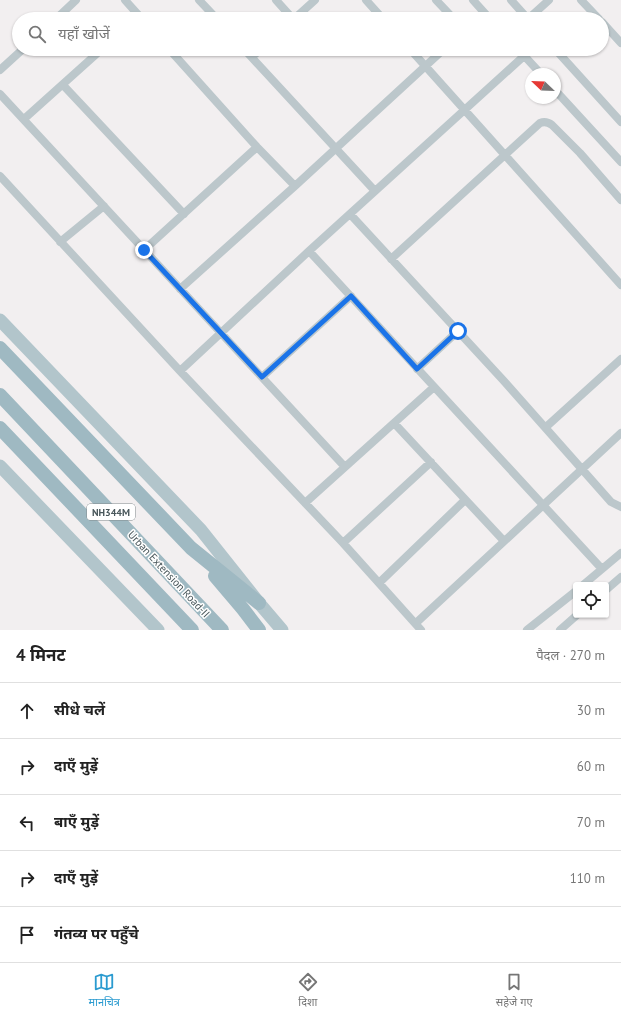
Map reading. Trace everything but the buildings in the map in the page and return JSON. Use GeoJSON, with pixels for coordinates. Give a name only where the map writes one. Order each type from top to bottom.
{"type":"FeatureCollection","features":[{"type":"Feature","properties":{"kind":"highway"},"geometry":{"type":"LineString","coordinates":[[0,348],[191,548],[259,630]]}},
{"type":"Feature","properties":{"kind":"highway","name":"Urban Extension Road-II"},"geometry":{"type":"LineString","coordinates":[[0,395],[222,630]]}},
{"type":"Feature","properties":{"kind":"highway","name":"Urban Extension Road-II"},"geometry":{"type":"LineString","coordinates":[[0,428],[192,630]]}},
{"type":"Feature","properties":{"kind":"highway"},"geometry":{"type":"LineString","coordinates":[[191,548],[259,603]]}},
{"type":"Feature","properties":{"kind":"main road"},"geometry":{"type":"LineString","coordinates":[[0,320],[201,530],[282,630]]}},
{"type":"Feature","properties":{"kind":"main road"},"geometry":{"type":"LineString","coordinates":[[0,466],[158,630]]}},
{"type":"Feature","properties":{"kind":"street"},"geometry":{"type":"LineString","coordinates":[[63,12],[76,0]]}},
{"type":"Feature","properties":{"kind":"street"},"geometry":{"type":"LineString","coordinates":[[125,0],[134,12]]}},
{"type":"Feature","properties":{"kind":"street"},"geometry":{"type":"LineString","coordinates":[[199,0],[210,12]]}},
{"type":"Feature","properties":{"kind":"street"},"geometry":{"type":"LineString","coordinates":[[276,0],[287,12]]}},
{"type":"Feature","properties":{"kind":"street"},"geometry":{"type":"LineString","coordinates":[[302,12],[315,0]]}},
{"type":"Feature","properties":{"kind":"street"},"geometry":{"type":"LineString","coordinates":[[366,0],[377,12]]}},
{"type":"Feature","properties":{"kind":"street"},"geometry":{"type":"LineString","coordinates":[[436,0],[447,12]]}},
{"type":"Feature","properties":{"kind":"street"},"geometry":{"type":"LineString","coordinates":[[473,0],[484,12]]}},
{"type":"Feature","properties":{"kind":"street"},"geometry":{"type":"LineString","coordinates":[[511,0],[522,12]]}},
{"type":"Feature","properties":{"kind":"street"},"geometry":{"type":"LineString","coordinates":[[536,12],[549,0]]}},
{"type":"Feature","properties":{"kind":"street"},"geometry":{"type":"LineString","coordinates":[[582,0],[593,12]]}},
{"type":"Feature","properties":{"kind":"street"},"geometry":{"type":"LineString","coordinates":[[609,30],[621,43]]}},
{"type":"Feature","properties":{"kind":"street"},"geometry":{"type":"LineString","coordinates":[[0,70],[15,56]]}},
{"type":"Feature","properties":{"kind":"street"},"geometry":{"type":"LineString","coordinates":[[24,119],[94,56]]}},
{"type":"Feature","properties":{"kind":"street"},"geometry":{"type":"LineString","coordinates":[[175,56],[295,186]]}},
{"type":"Feature","properties":{"kind":"street"},"geometry":{"type":"LineString","coordinates":[[416,56],[621,285]]}},
{"type":"Feature","properties":{"kind":"street"},"geometry":{"type":"LineString","coordinates":[[180,289],[436,56]]}},
{"type":"Feature","properties":{"kind":"street"},"geometry":{"type":"LineString","coordinates":[[180,371],[309,251],[524,56],[535,68]]}},
{"type":"Feature","properties":{"kind":"street"},"geometry":{"type":"LineString","coordinates":[[561,56],[621,122]]}},
{"type":"Feature","properties":{"kind":"street"},"geometry":{"type":"LineString","coordinates":[[252,57],[375,191]]}},
{"type":"Feature","properties":{"kind":"street"},"geometry":{"type":"LineString","coordinates":[[63,85],[184,214]]}},
{"type":"Feature","properties":{"kind":"street"},"geometry":{"type":"LineString","coordinates":[[0,94],[345,467]]}},
{"type":"Feature","properties":{"kind":"street"},"geometry":{"type":"LineString","coordinates":[[561,97],[621,162]]}},
{"type":"Feature","properties":{"kind":"street"},"geometry":{"type":"LineString","coordinates":[[391,259],[504,155],[544,121],[548,122],[580,153],[621,200]]}},
{"type":"Feature","properties":{"kind":"street"},"geometry":{"type":"LineString","coordinates":[[144,250],[258,147]]}},
{"type":"Feature","properties":{"kind":"street"},"geometry":{"type":"LineString","coordinates":[[0,176],[180,371],[343,543],[422,630]]}},
{"type":"Feature","properties":{"kind":"street"},"geometry":{"type":"LineString","coordinates":[[60,242],[104,206]]}},
{"type":"Feature","properties":{"kind":"street"},"geometry":{"type":"LineString","coordinates":[[350,214],[546,427],[611,502],[621,507]]}},
{"type":"Feature","properties":{"kind":"street"},"geometry":{"type":"LineString","coordinates":[[309,251],[602,569]]}},
{"type":"Feature","properties":{"kind":"street"},"geometry":{"type":"LineString","coordinates":[[262,377],[351,296]]}},
{"type":"Feature","properties":{"kind":"street"},"geometry":{"type":"LineString","coordinates":[[417,369],[458,331]]}},
{"type":"Feature","properties":{"kind":"street"},"geometry":{"type":"LineString","coordinates":[[546,427],[621,359]]}},
{"type":"Feature","properties":{"kind":"street"},"geometry":{"type":"LineString","coordinates":[[305,503],[434,387]]}},
{"type":"Feature","properties":{"kind":"street"},"geometry":{"type":"LineString","coordinates":[[394,423],[504,541]]}},
{"type":"Feature","properties":{"kind":"street"},"geometry":{"type":"LineString","coordinates":[[416,623],[621,433]]}},
{"type":"Feature","properties":{"kind":"street"},"geometry":{"type":"LineString","coordinates":[[343,543],[430,462]]}},
{"type":"Feature","properties":{"kind":"street"},"geometry":{"type":"LineString","coordinates":[[379,583],[465,500]]}},
{"type":"Feature","properties":{"kind":"street"},"geometry":{"type":"LineString","coordinates":[[587,582],[621,552]]}},
{"type":"Feature","properties":{"kind":"street"},"geometry":{"type":"LineString","coordinates":[[609,587],[621,577]]}},
{"type":"Feature","properties":{"kind":"street"},"geometry":{"type":"LineString","coordinates":[[527,630],[573,593]]}},
{"type":"Feature","properties":{"kind":"street"},"geometry":{"type":"LineString","coordinates":[[560,630],[574,618]]}},
{"type":"Feature","properties":{"kind":"route"},"geometry":{"type":"LineString","coordinates":[[144,250],[262,377],[351,296],[417,369],[458,331]]}}]}
